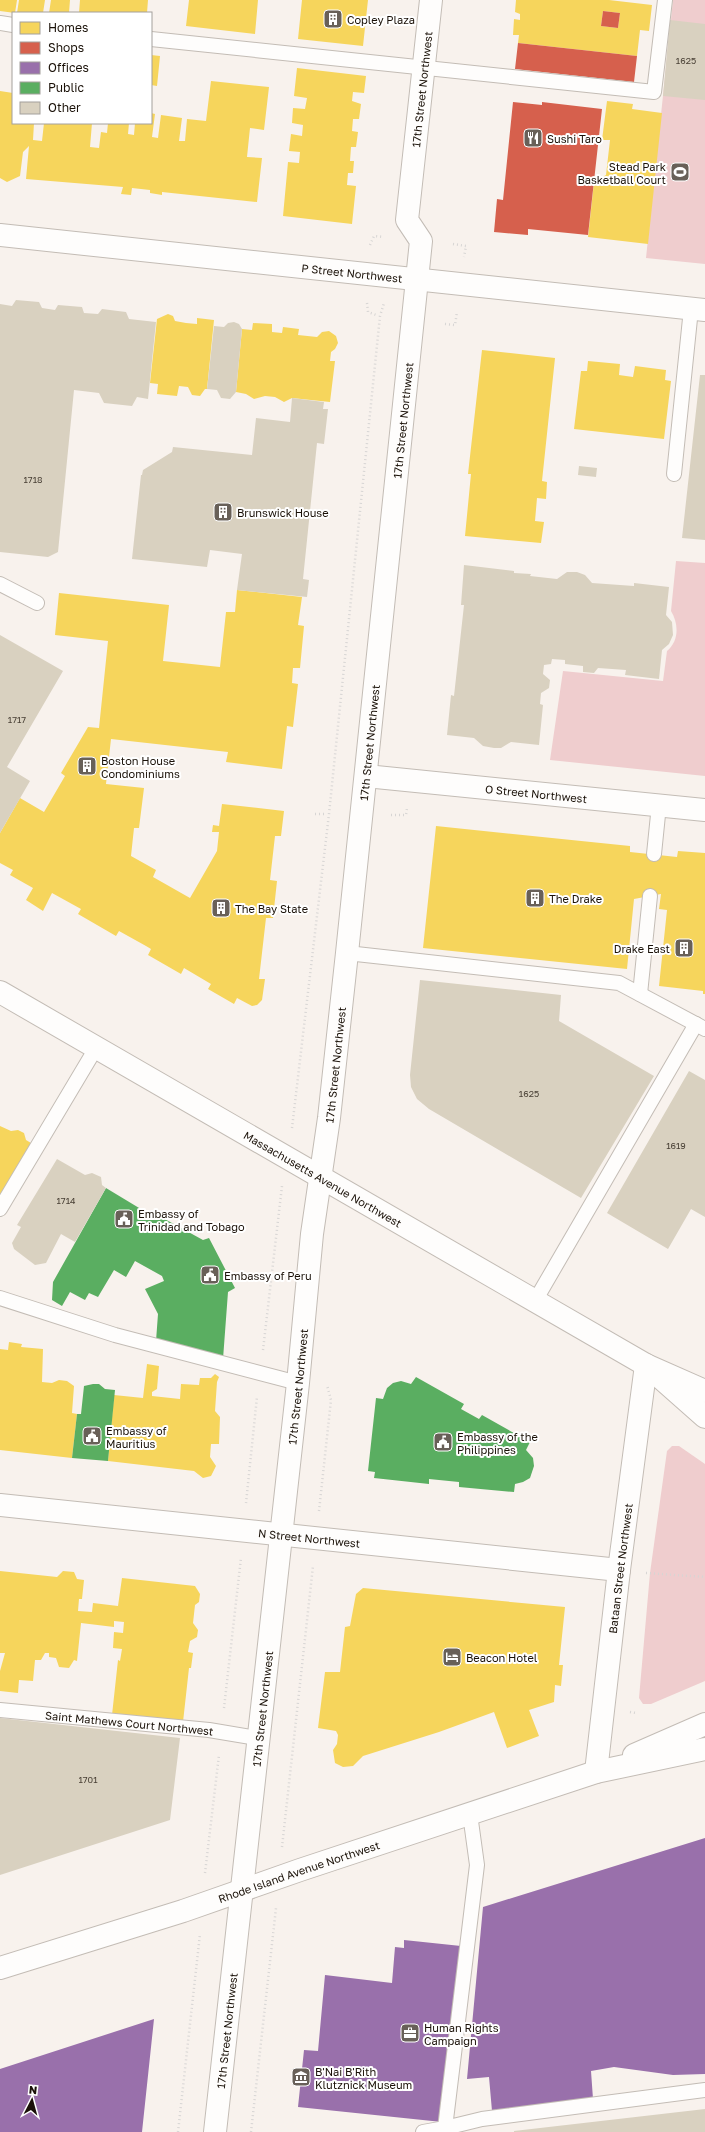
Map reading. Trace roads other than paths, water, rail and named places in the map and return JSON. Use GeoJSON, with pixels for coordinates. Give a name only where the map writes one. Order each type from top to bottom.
{"type":"FeatureCollection","features":[{"type":"Feature","properties":{"kind":"main road","name":"17th Street Northwest"},"geometry":{"type":"LineString","coordinates":[[215,2132],[280,1534],[298,1383],[312,1234],[321,1177],[347,953],[421,241],[408,220],[431,0]]}},
{"type":"Feature","properties":{"kind":"main road","name":"P Street Northwest"},"geometry":{"type":"LineString","coordinates":[[0,235],[698,310]]}},
{"type":"Feature","properties":{"kind":"main road","name":"O Street Northwest"},"geometry":{"type":"LineString","coordinates":[[366,776],[705,810]]}},
{"type":"Feature","properties":{"kind":"main road","name":"Massachusetts Avenue Northwest"},"geometry":{"type":"LineString","coordinates":[[0,992],[646,1365],[705,1391]]}},
{"type":"Feature","properties":{"kind":"main road","name":"Massachusetts Avenue Northwest"},"geometry":{"type":"LineString","coordinates":[[646,1365],[705,1417]]}},
{"type":"Feature","properties":{"kind":"main road","name":"Bataan Street Northwest"},"geometry":{"type":"LineString","coordinates":[[596,1772],[619,1570],[646,1365]]}},
{"type":"Feature","properties":{"kind":"main road","name":"N Street Northwest"},"geometry":{"type":"LineString","coordinates":[[0,1505],[619,1570]]}},
{"type":"Feature","properties":{"kind":"main road","name":"Rhode Island Avenue Northwest"},"geometry":{"type":"LineString","coordinates":[[0,1968],[183,1910],[596,1772],[705,1724]]}},
{"type":"Feature","properties":{"kind":"main road","name":"Rhode Island Avenue Northwest"},"geometry":{"type":"LineString","coordinates":[[596,1772],[705,1749]]}},
{"type":"Feature","properties":{"kind":"lane"},"geometry":{"type":"LineString","coordinates":[[152,39],[452,72],[654,92],[665,0]]}},
{"type":"Feature","properties":{"kind":"lane"},"geometry":{"type":"LineString","coordinates":[[0,23],[12,25]]}},
{"type":"Feature","properties":{"kind":"lane"},"geometry":{"type":"LineString","coordinates":[[674,474],[698,310]]}},
{"type":"Feature","properties":{"kind":"lane"},"geometry":{"type":"LineString","coordinates":[[0,584],[37,603]]}},
{"type":"Feature","properties":{"kind":"lane"},"geometry":{"type":"LineString","coordinates":[[654,854],[659,805]]}},
{"type":"Feature","properties":{"kind":"lane"},"geometry":{"type":"LineString","coordinates":[[640,994],[650,896]]}},
{"type":"Feature","properties":{"kind":"lane"},"geometry":{"type":"LineString","coordinates":[[347,953],[619,983],[701,1026],[535,1301]]}},
{"type":"Feature","properties":{"kind":"lane"},"geometry":{"type":"LineString","coordinates":[[0,1209],[96,1048]]}},
{"type":"Feature","properties":{"kind":"lane"},"geometry":{"type":"LineString","coordinates":[[0,1298],[115,1335],[298,1383]]}},
{"type":"Feature","properties":{"kind":"lane","name":"Saint Mathews Court Northwest"},"geometry":{"type":"LineString","coordinates":[[0,1710],[221,1731],[258,1738]]}},
{"type":"Feature","properties":{"kind":"lane"},"geometry":{"type":"LineString","coordinates":[[445,2128],[477,1865],[470,1814]]}},
{"type":"Feature","properties":{"kind":"lane"},"geometry":{"type":"LineString","coordinates":[[423,2132],[482,2119],[705,2090]]}},
{"type":"Feature","properties":{"kind":"place","name":"Copley Plaza"},"geometry":{"type":"Point","coordinates":[333,19]}},
{"type":"Feature","properties":{"kind":"place","name":"Sushi Taro"},"geometry":{"type":"Point","coordinates":[533,138]}},
{"type":"Feature","properties":{"kind":"place","name":"Stead Park Basketball Court"},"geometry":{"type":"Point","coordinates":[680,172]}},
{"type":"Feature","properties":{"kind":"place","name":"Brunswick House"},"geometry":{"type":"Point","coordinates":[223,512]}},
{"type":"Feature","properties":{"kind":"place","name":"Boston House Condominiums"},"geometry":{"type":"Point","coordinates":[87,766]}},
{"type":"Feature","properties":{"kind":"place","name":"The Drake"},"geometry":{"type":"Point","coordinates":[535,898]}},
{"type":"Feature","properties":{"kind":"place","name":"The Bay State"},"geometry":{"type":"Point","coordinates":[221,908]}},
{"type":"Feature","properties":{"kind":"place","name":"Drake East"},"geometry":{"type":"Point","coordinates":[684,948]}},
{"type":"Feature","properties":{"kind":"place","name":"Embassy of Trinidad and Tobago"},"geometry":{"type":"Point","coordinates":[124,1219]}},
{"type":"Feature","properties":{"kind":"place","name":"Embassy of Peru"},"geometry":{"type":"Point","coordinates":[210,1275]}},
{"type":"Feature","properties":{"kind":"place","name":"Embassy of Mauritius"},"geometry":{"type":"Point","coordinates":[92,1436]}},
{"type":"Feature","properties":{"kind":"place","name":"Embassy of the Philippines"},"geometry":{"type":"Point","coordinates":[443,1442]}},
{"type":"Feature","properties":{"kind":"place","name":"Beacon Hotel"},"geometry":{"type":"Point","coordinates":[452,1657]}},
{"type":"Feature","properties":{"kind":"place","name":"Human Rights Campaign"},"geometry":{"type":"Point","coordinates":[410,2033]}},
{"type":"Feature","properties":{"kind":"place","name":"B'Nai B'Rith Klutznick Museum"},"geometry":{"type":"Point","coordinates":[301,2077]}}]}
